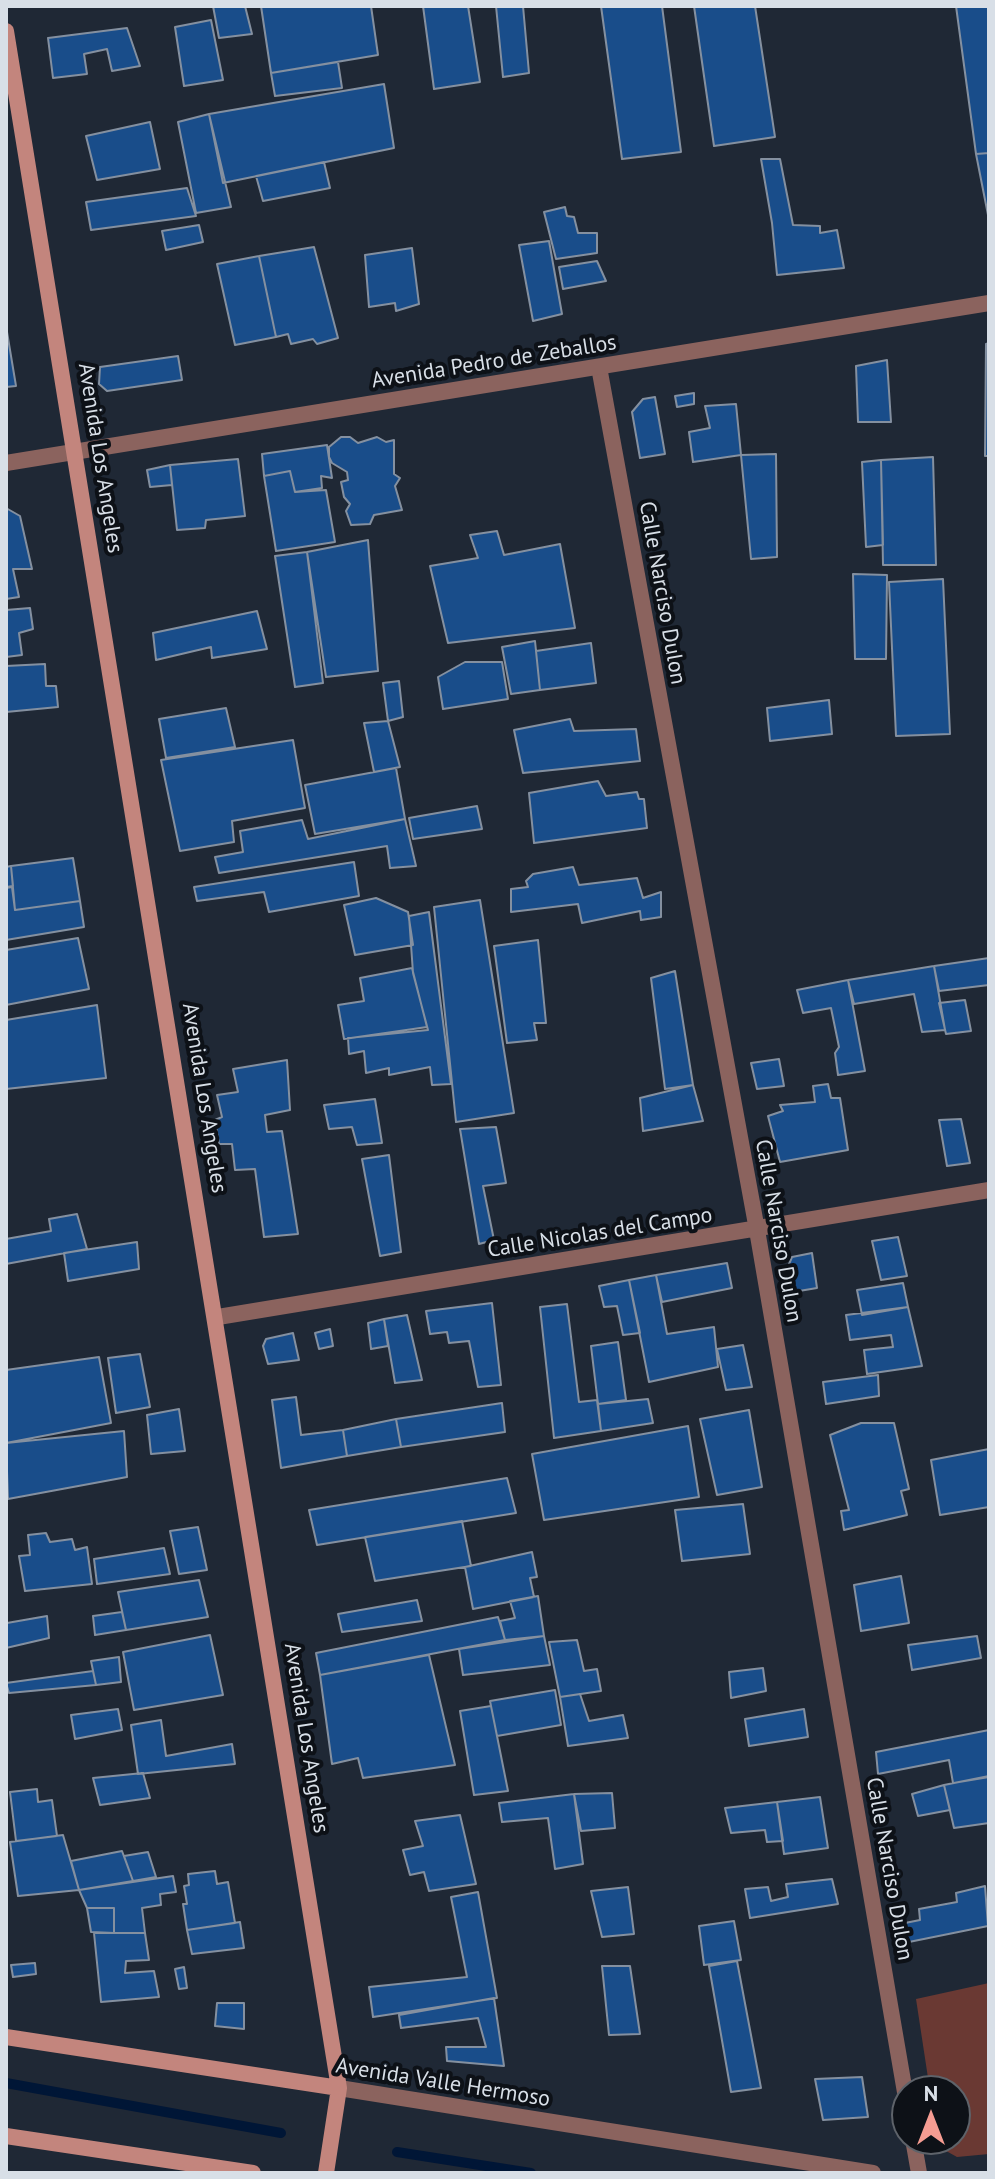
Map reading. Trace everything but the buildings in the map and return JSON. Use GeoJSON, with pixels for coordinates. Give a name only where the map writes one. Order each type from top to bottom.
{"type":"FeatureCollection","features":[{"type":"Feature","properties":{"kind":"main road","name":"Avenida Los Angeles"},"geometry":{"type":"LineString","coordinates":[[6,31],[218,1317],[339,2088],[326,2173]]}},
{"type":"Feature","properties":{"kind":"main road","name":"Avenida Valle Hermoso"},"geometry":{"type":"LineString","coordinates":[[6,2037],[339,2088]]}},
{"type":"Feature","properties":{"kind":"main road"},"geometry":{"type":"LineString","coordinates":[[6,2136],[253,2173]]}},
{"type":"Feature","properties":{"kind":"street","name":"Avenida Pedro de Zeballos"},"geometry":{"type":"LineString","coordinates":[[6,463],[989,303]]}},
{"type":"Feature","properties":{"kind":"street","name":"Calle Narciso Dulon"},"geometry":{"type":"LineString","coordinates":[[599,367],[757,1230],[902,2075]]}},
{"type":"Feature","properties":{"kind":"street","name":"Calle Nicolas del Campo"},"geometry":{"type":"LineString","coordinates":[[218,1317],[989,1190]]}},
{"type":"Feature","properties":{"kind":"street","name":"Avenida Valle Hermoso"},"geometry":{"type":"LineString","coordinates":[[339,2088],[873,2173]]}},
{"type":"Feature","properties":{"kind":"shaded area"},"geometry":{"type":"Polygon","coordinates":[[[989,1983],[989,2154],[957,2157],[953,2155],[971,2155],[971,2075],[928,2075],[916,1999],[989,1983]]]}},
{"type":"Feature","properties":{"kind":"waterway"},"geometry":{"type":"LineString","coordinates":[[6,2083],[281,2133]]}},
{"type":"Feature","properties":{"kind":"waterway"},"geometry":{"type":"LineString","coordinates":[[397,2152],[531,2173]]}}]}
